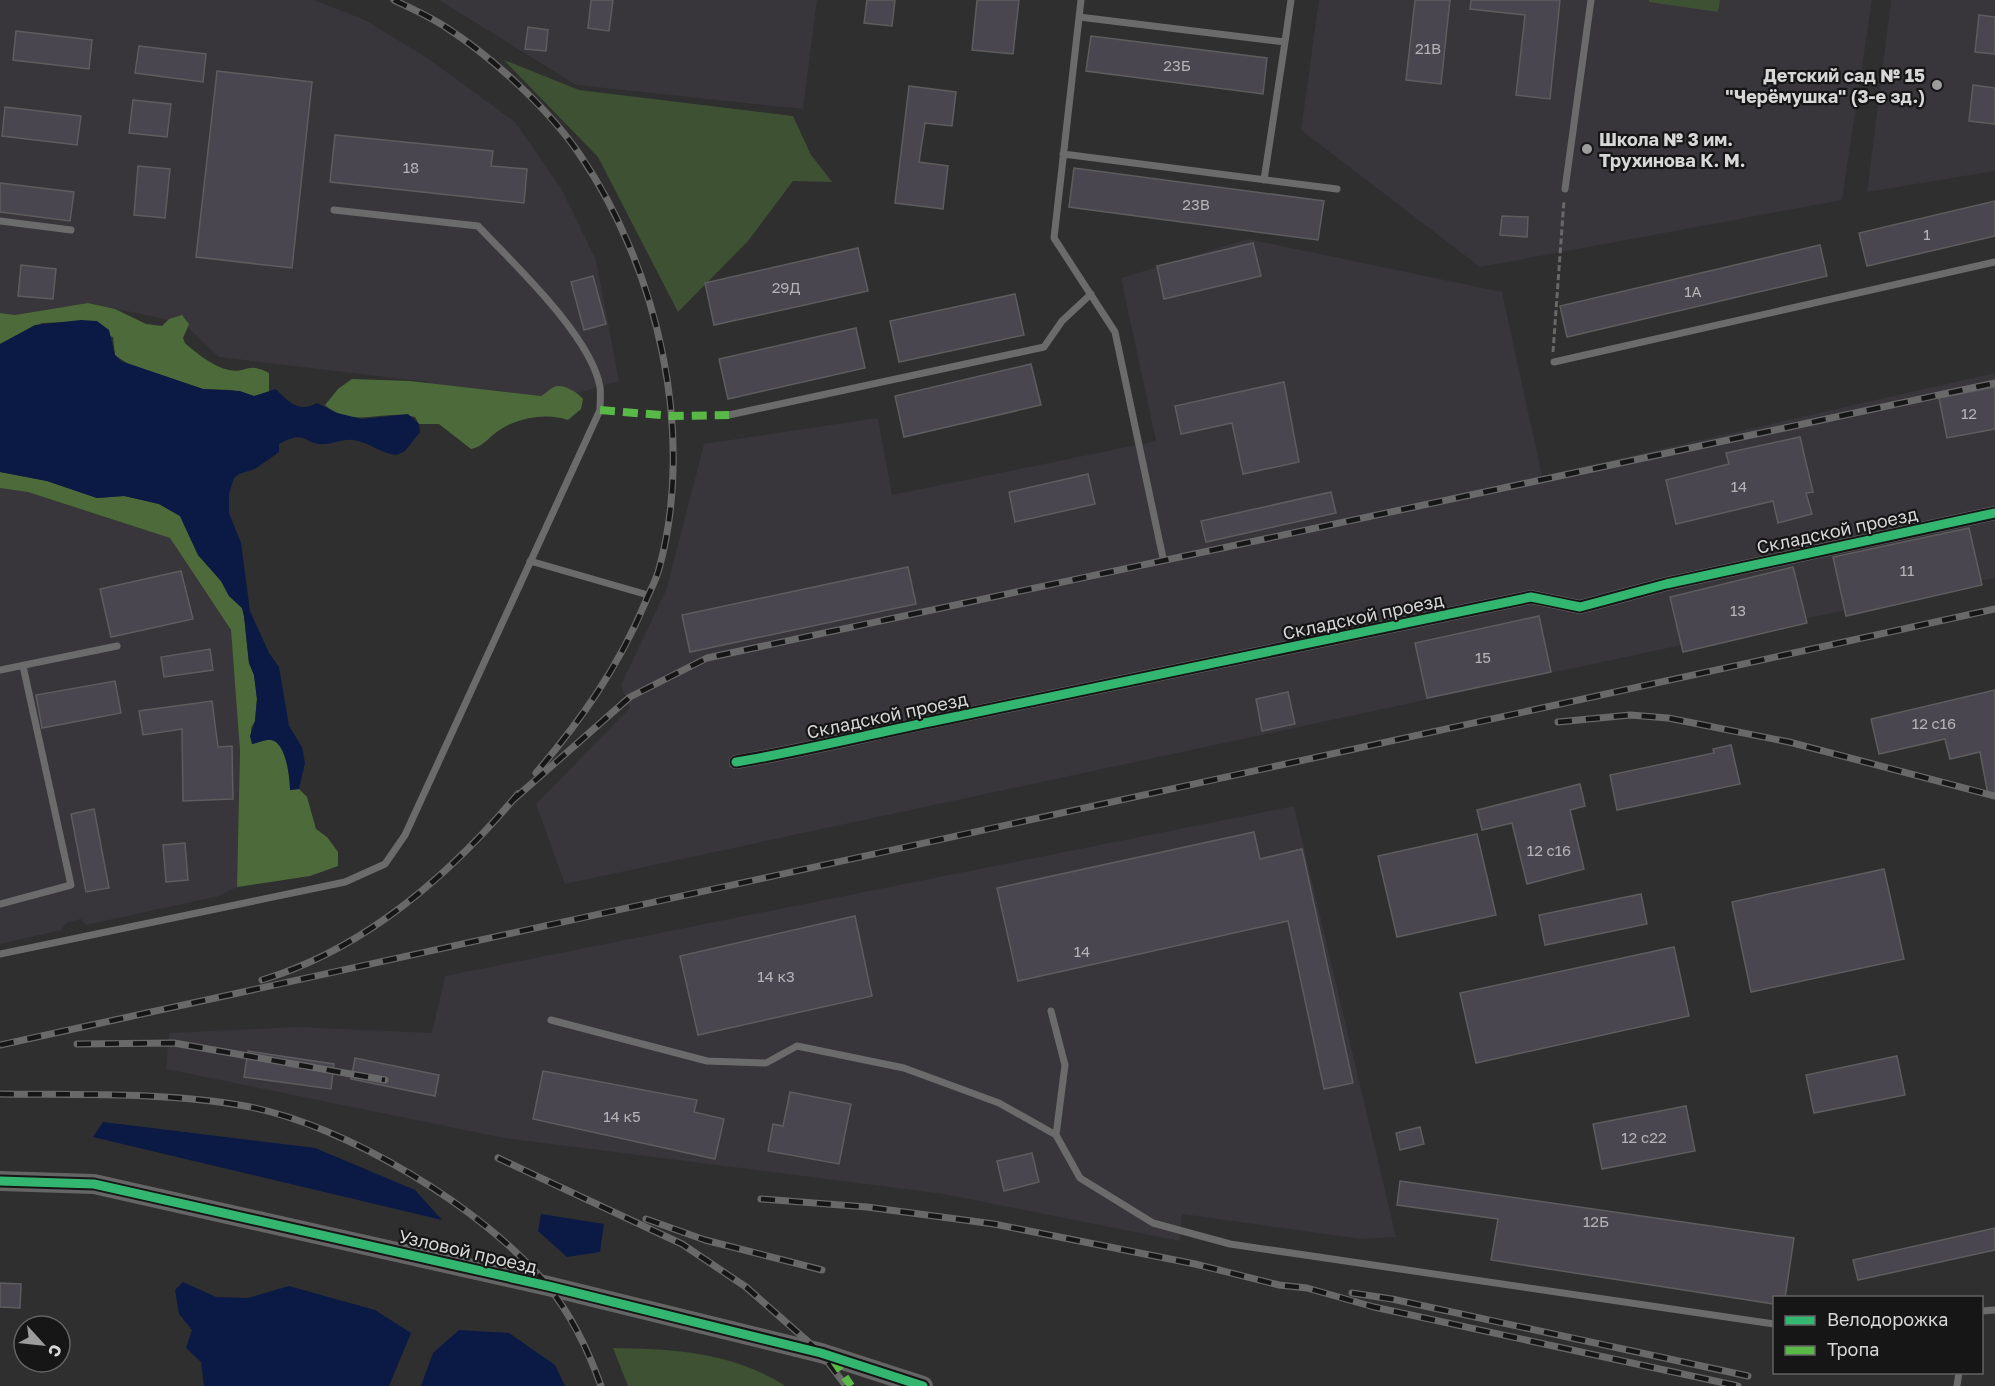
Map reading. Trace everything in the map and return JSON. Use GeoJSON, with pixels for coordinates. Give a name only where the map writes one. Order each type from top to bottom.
{"type":"FeatureCollection","features":[{"type":"Feature","properties":{"kind":"street","name":"Складской проезд"},"geometry":{"type":"LineString","coordinates":[[736,762],[806,750],[947,718],[1182,672],[1532,597],[1580,607],[1666,584],[1995,513]]}},
{"type":"Feature","properties":{"kind":"street","name":"Узловой проезд"},"geometry":{"type":"LineString","coordinates":[[0,1181],[94,1184],[593,1297],[821,1353],[922,1386]]}},
{"type":"Feature","properties":{"kind":"lane"},"geometry":{"type":"LineString","coordinates":[[1081,0],[1054,238],[1115,332],[1163,558]]}},
{"type":"Feature","properties":{"kind":"lane"},"geometry":{"type":"LineString","coordinates":[[1264,180],[1291,0]]}},
{"type":"Feature","properties":{"kind":"lane"},"geometry":{"type":"LineString","coordinates":[[1565,189],[1591,0]]}},
{"type":"Feature","properties":{"kind":"lane"},"geometry":{"type":"LineString","coordinates":[[1079,17],[1285,42]]}},
{"type":"Feature","properties":{"kind":"lane"},"geometry":{"type":"LineString","coordinates":[[1064,154],[1337,189]]}},
{"type":"Feature","properties":{"kind":"lane"},"geometry":{"type":"LineString","coordinates":[[0,954],[345,882],[385,864],[405,836],[600,410],[600,387],[588,354],[537,289],[478,226],[334,210]]}},
{"type":"Feature","properties":{"kind":"lane"},"geometry":{"type":"LineString","coordinates":[[0,221],[71,230]]}},
{"type":"Feature","properties":{"kind":"lane"},"geometry":{"type":"LineString","coordinates":[[1554,362],[1995,262]]}},
{"type":"Feature","properties":{"kind":"lane"},"geometry":{"type":"LineString","coordinates":[[729,415],[1044,347],[1062,321],[1091,294]]}},
{"type":"Feature","properties":{"kind":"lane"},"geometry":{"type":"LineString","coordinates":[[530,561],[648,595]]}},
{"type":"Feature","properties":{"kind":"lane"},"geometry":{"type":"LineString","coordinates":[[0,670],[117,646]]}},
{"type":"Feature","properties":{"kind":"lane"},"geometry":{"type":"LineString","coordinates":[[0,904],[71,885],[23,666]]}},
{"type":"Feature","properties":{"kind":"lane"},"geometry":{"type":"LineString","coordinates":[[1051,1011],[1065,1065],[1056,1135]]}},
{"type":"Feature","properties":{"kind":"lane"},"geometry":{"type":"LineString","coordinates":[[551,1020],[707,1061],[766,1063],[797,1046],[904,1068],[999,1104],[1056,1135],[1080,1178],[1153,1223],[1230,1244],[1773,1324]]}},
{"type":"Feature","properties":{"kind":"path"},"geometry":{"type":"LineString","coordinates":[[1554,362],[1552,349],[1565,189]]}},
{"type":"Feature","properties":{"kind":"shaded area"},"geometry":{"type":"Polygon","coordinates":[[[0,0],[314,0],[365,20],[427,58],[515,122],[561,188],[596,260],[619,381],[536,405],[430,395],[428,382],[219,357],[183,323],[88,303],[15,315],[0,313],[0,0]]]}},
{"type":"Feature","properties":{"kind":"shaded area"},"geometry":{"type":"Polygon","coordinates":[[[439,0],[817,0],[803,109],[576,85],[439,0]]]}},
{"type":"Feature","properties":{"kind":"shaded area","name":"Школа № 3 им. Трухинова К. М."},"geometry":{"type":"Polygon","coordinates":[[[1319,0],[1872,0],[1842,200],[1480,267],[1301,130],[1319,0]]]}},
{"type":"Feature","properties":{"kind":"shaded area","name":"Детский сад № 15 \"Черёмушка\" (3-е зд.)"},"geometry":{"type":"Polygon","coordinates":[[[1891,0],[1995,0],[1995,171],[1867,192],[1891,0]]]}},
{"type":"Feature","properties":{"kind":"shaded area"},"geometry":{"type":"Polygon","coordinates":[[[1248,239],[1502,292],[1542,476],[1995,373],[1995,578],[565,884],[536,804],[630,708],[621,685],[667,588],[704,444],[878,418],[892,495],[1156,441],[1121,278],[1248,239]]]}},
{"type":"Feature","properties":{"kind":"shaded area"},"geometry":{"type":"Polygon","coordinates":[[[0,488],[28,492],[170,538],[231,630],[240,751],[237,887],[219,896],[86,925],[81,919],[66,923],[61,930],[0,944],[0,488]]]}},
{"type":"Feature","properties":{"kind":"shaded area"},"geometry":{"type":"Polygon","coordinates":[[[1294,806],[1396,1237],[1361,1239],[1182,1214],[1180,1241],[944,1194],[504,1138],[166,1069],[169,1033],[298,1027],[432,1033],[445,976],[1294,806]]]}},
{"type":"Feature","properties":{"kind":"green space"},"geometry":{"type":"Polygon","coordinates":[[[1649,0],[1720,0],[1718,12],[1649,2],[1649,0]]]}},
{"type":"Feature","properties":{"kind":"green space"},"geometry":{"type":"Polygon","coordinates":[[[504,60],[579,90],[793,116],[811,155],[832,182],[793,181],[748,241],[678,312],[598,157],[504,60]]]}},
{"type":"Feature","properties":{"kind":"green space"},"geometry":{"type":"Polygon","coordinates":[[[88,303],[115,309],[146,324],[162,326],[169,319],[182,315],[189,324],[183,338],[185,343],[217,366],[235,371],[255,368],[269,373],[269,393],[254,396],[232,390],[203,389],[128,364],[115,355],[113,337],[66,322],[42,323],[0,344],[0,313],[15,315],[88,303]]]}},
{"type":"Feature","properties":{"kind":"green space"},"geometry":{"type":"Polygon","coordinates":[[[352,379],[410,381],[541,396],[554,387],[562,386],[583,399],[581,409],[568,420],[541,417],[523,420],[505,426],[483,444],[471,449],[439,424],[419,424],[415,417],[403,415],[347,416],[325,405],[338,389],[352,379]]]}},
{"type":"Feature","properties":{"kind":"green space"},"geometry":{"type":"Polygon","coordinates":[[[0,472],[47,481],[97,498],[124,496],[159,504],[180,516],[198,555],[221,581],[229,596],[242,608],[249,663],[254,675],[257,699],[255,721],[251,728],[252,744],[271,740],[280,746],[286,760],[290,790],[299,789],[307,797],[316,829],[327,837],[338,852],[338,866],[310,876],[237,887],[240,751],[231,630],[170,538],[28,492],[0,488],[0,472]]]}},
{"type":"Feature","properties":{"kind":"green space"},"geometry":{"type":"Polygon","coordinates":[[[613,1348],[680,1351],[724,1359],[745,1366],[785,1386],[628,1386],[613,1348]]]}},
{"type":"Feature","properties":{"kind":"water"},"geometry":{"type":"Polygon","coordinates":[[[81,320],[97,321],[109,330],[115,355],[121,361],[203,389],[240,391],[254,396],[276,389],[290,402],[300,407],[317,403],[337,413],[362,419],[408,414],[419,424],[420,432],[405,451],[397,455],[353,440],[318,444],[301,437],[279,444],[279,452],[255,469],[234,478],[229,494],[229,513],[241,543],[250,611],[269,653],[279,667],[289,726],[302,747],[305,763],[299,789],[290,790],[284,754],[276,742],[269,740],[252,744],[250,736],[255,721],[257,699],[254,675],[249,663],[242,608],[229,596],[221,581],[198,555],[180,516],[159,504],[124,496],[97,498],[47,481],[0,472],[0,344],[35,325],[81,320]]]}},
{"type":"Feature","properties":{"kind":"water"},"geometry":{"type":"Polygon","coordinates":[[[103,1122],[315,1148],[415,1190],[442,1220],[93,1137],[103,1122]]]}},
{"type":"Feature","properties":{"kind":"water"},"geometry":{"type":"Polygon","coordinates":[[[541,1214],[604,1224],[600,1252],[567,1257],[538,1231],[541,1214]]]}},
{"type":"Feature","properties":{"kind":"water"},"geometry":{"type":"Polygon","coordinates":[[[183,1282],[216,1297],[248,1298],[289,1286],[375,1310],[411,1333],[389,1386],[204,1386],[201,1362],[186,1348],[192,1330],[179,1314],[175,1290],[183,1282]]]}},
{"type":"Feature","properties":{"kind":"water"},"geometry":{"type":"Polygon","coordinates":[[[459,1330],[509,1333],[555,1365],[565,1386],[421,1386],[433,1353],[459,1330]]]}},
{"type":"Feature","properties":{"kind":"building"},"geometry":{"type":"Polygon","coordinates":[[[591,0],[613,0],[609,31],[588,28],[591,0]]]}},
{"type":"Feature","properties":{"kind":"building"},"geometry":{"type":"Polygon","coordinates":[[[867,0],[895,0],[892,26],[864,23],[867,0]]]}},
{"type":"Feature","properties":{"kind":"building"},"geometry":{"type":"Polygon","coordinates":[[[977,0],[1019,0],[1013,54],[972,50],[977,0]]]}},
{"type":"Feature","properties":{"kind":"building"},"geometry":{"type":"Polygon","coordinates":[[[1415,0],[1450,0],[1441,84],[1406,80],[1415,0]]]}},
{"type":"Feature","properties":{"kind":"building"},"geometry":{"type":"Polygon","coordinates":[[[1471,0],[1560,0],[1550,99],[1516,95],[1525,15],[1470,9],[1471,0]]]}},
{"type":"Feature","properties":{"kind":"building"},"geometry":{"type":"Polygon","coordinates":[[[1979,15],[1995,17],[1995,54],[1975,52],[1979,15]]]}},
{"type":"Feature","properties":{"kind":"building"},"geometry":{"type":"Polygon","coordinates":[[[528,27],[548,30],[546,51],[525,49],[528,27]]]}},
{"type":"Feature","properties":{"kind":"building"},"geometry":{"type":"Polygon","coordinates":[[[16,31],[92,40],[89,69],[13,60],[16,31]]]}},
{"type":"Feature","properties":{"kind":"building"},"geometry":{"type":"Polygon","coordinates":[[[1091,36],[1267,58],[1263,94],[1086,71],[1091,36]]]}},
{"type":"Feature","properties":{"kind":"building"},"geometry":{"type":"Polygon","coordinates":[[[139,46],[206,54],[203,82],[135,73],[139,46]]]}},
{"type":"Feature","properties":{"kind":"building"},"geometry":{"type":"Polygon","coordinates":[[[217,71],[312,82],[292,268],[196,257],[217,71]]]}},
{"type":"Feature","properties":{"kind":"building"},"geometry":{"type":"Polygon","coordinates":[[[1973,85],[1995,88],[1995,124],[1969,121],[1973,85]]]}},
{"type":"Feature","properties":{"kind":"building"},"geometry":{"type":"Polygon","coordinates":[[[909,86],[956,92],[952,126],[925,123],[919,162],[948,166],[943,209],[895,203],[909,86]]]}},
{"type":"Feature","properties":{"kind":"building"},"geometry":{"type":"Polygon","coordinates":[[[133,100],[171,104],[167,137],[129,133],[133,100]]]}},
{"type":"Feature","properties":{"kind":"building"},"geometry":{"type":"Polygon","coordinates":[[[5,107],[81,116],[77,145],[2,136],[5,107]]]}},
{"type":"Feature","properties":{"kind":"building"},"geometry":{"type":"Polygon","coordinates":[[[335,135],[493,151],[491,166],[527,169],[524,203],[330,182],[335,135]]]}},
{"type":"Feature","properties":{"kind":"building"},"geometry":{"type":"Polygon","coordinates":[[[138,166],[170,169],[165,218],[134,215],[138,166]]]}},
{"type":"Feature","properties":{"kind":"building"},"geometry":{"type":"Polygon","coordinates":[[[1074,168],[1324,201],[1318,240],[1069,207],[1074,168]]]}},
{"type":"Feature","properties":{"kind":"building"},"geometry":{"type":"Polygon","coordinates":[[[0,183],[74,192],[70,221],[0,212],[0,183]]]}},
{"type":"Feature","properties":{"kind":"building"},"geometry":{"type":"Polygon","coordinates":[[[1995,201],[1995,236],[1867,266],[1859,233],[1995,201]]]}},
{"type":"Feature","properties":{"kind":"building"},"geometry":{"type":"Polygon","coordinates":[[[1502,216],[1528,217],[1527,237],[1500,235],[1502,216]]]}},
{"type":"Feature","properties":{"kind":"building"},"geometry":{"type":"Polygon","coordinates":[[[1253,243],[1261,276],[1164,299],[1157,266],[1253,243]]]}},
{"type":"Feature","properties":{"kind":"building"},"geometry":{"type":"Polygon","coordinates":[[[1820,245],[1827,276],[1567,337],[1560,306],[1820,245]]]}},
{"type":"Feature","properties":{"kind":"building"},"geometry":{"type":"Polygon","coordinates":[[[858,248],[868,291],[714,325],[705,283],[858,248]]]}},
{"type":"Feature","properties":{"kind":"building"},"geometry":{"type":"Polygon","coordinates":[[[21,265],[56,269],[53,299],[18,296],[21,265]]]}},
{"type":"Feature","properties":{"kind":"building"},"geometry":{"type":"Polygon","coordinates":[[[593,276],[606,324],[584,330],[571,282],[593,276]]]}},
{"type":"Feature","properties":{"kind":"building"},"geometry":{"type":"Polygon","coordinates":[[[1015,294],[1024,335],[899,362],[890,321],[1015,294]]]}},
{"type":"Feature","properties":{"kind":"building"},"geometry":{"type":"Polygon","coordinates":[[[856,328],[865,368],[728,399],[719,359],[856,328]]]}},
{"type":"Feature","properties":{"kind":"building"},"geometry":{"type":"Polygon","coordinates":[[[1031,364],[1041,405],[904,437],[895,396],[1031,364]]]}},
{"type":"Feature","properties":{"kind":"building"},"geometry":{"type":"Polygon","coordinates":[[[1284,382],[1299,462],[1243,474],[1232,423],[1181,434],[1175,406],[1284,382]]]}},
{"type":"Feature","properties":{"kind":"building"},"geometry":{"type":"Polygon","coordinates":[[[1995,387],[1995,429],[1947,438],[1939,398],[1995,387]]]}},
{"type":"Feature","properties":{"kind":"building"},"geometry":{"type":"Polygon","coordinates":[[[1800,437],[1813,492],[1806,493],[1812,514],[1778,523],[1773,501],[1676,524],[1666,480],[1729,464],[1726,453],[1800,437]]]}},
{"type":"Feature","properties":{"kind":"building"},"geometry":{"type":"Polygon","coordinates":[[[1088,474],[1095,504],[1015,522],[1009,492],[1088,474]]]}},
{"type":"Feature","properties":{"kind":"building"},"geometry":{"type":"Polygon","coordinates":[[[1331,492],[1336,513],[1206,542],[1201,521],[1331,492]]]}},
{"type":"Feature","properties":{"kind":"building"},"geometry":{"type":"Polygon","coordinates":[[[1969,528],[1982,585],[1846,616],[1833,557],[1969,528]]]}},
{"type":"Feature","properties":{"kind":"building"},"geometry":{"type":"Polygon","coordinates":[[[908,567],[916,604],[690,652],[682,615],[908,567]]]}},
{"type":"Feature","properties":{"kind":"building"},"geometry":{"type":"Polygon","coordinates":[[[1793,567],[1807,623],[1683,652],[1670,597],[1793,567]]]}},
{"type":"Feature","properties":{"kind":"building"},"geometry":{"type":"Polygon","coordinates":[[[181,571],[193,619],[111,637],[100,589],[181,571]]]}},
{"type":"Feature","properties":{"kind":"building"},"geometry":{"type":"Polygon","coordinates":[[[1539,616],[1551,672],[1427,698],[1415,643],[1539,616]]]}},
{"type":"Feature","properties":{"kind":"building"},"geometry":{"type":"Polygon","coordinates":[[[210,649],[213,670],[164,677],[161,657],[210,649]]]}},
{"type":"Feature","properties":{"kind":"building"},"geometry":{"type":"Polygon","coordinates":[[[115,681],[121,713],[42,728],[36,695],[115,681]]]}},
{"type":"Feature","properties":{"kind":"building"},"geometry":{"type":"Polygon","coordinates":[[[1995,690],[1995,794],[1988,795],[1980,752],[1950,759],[1945,739],[1879,754],[1871,719],[1995,690]]]}},
{"type":"Feature","properties":{"kind":"building"},"geometry":{"type":"Polygon","coordinates":[[[1288,692],[1295,724],[1262,731],[1256,699],[1288,692]]]}},
{"type":"Feature","properties":{"kind":"building"},"geometry":{"type":"Polygon","coordinates":[[[212,701],[218,747],[232,746],[233,799],[183,801],[182,729],[143,735],[139,711],[212,701]]]}},
{"type":"Feature","properties":{"kind":"building"},"geometry":{"type":"Polygon","coordinates":[[[1731,745],[1740,784],[1617,810],[1610,775],[1714,753],[1713,749],[1731,745]]]}},
{"type":"Feature","properties":{"kind":"building"},"geometry":{"type":"Polygon","coordinates":[[[1580,784],[1585,806],[1570,810],[1584,869],[1527,884],[1512,823],[1482,830],[1477,810],[1580,784]]]}},
{"type":"Feature","properties":{"kind":"building"},"geometry":{"type":"Polygon","coordinates":[[[94,809],[109,888],[86,892],[71,814],[94,809]]]}},
{"type":"Feature","properties":{"kind":"building"},"geometry":{"type":"Polygon","coordinates":[[[1254,832],[1260,859],[1302,849],[1353,1083],[1324,1089],[1288,921],[1018,981],[997,888],[1254,832]]]}},
{"type":"Feature","properties":{"kind":"building"},"geometry":{"type":"Polygon","coordinates":[[[1477,834],[1496,915],[1397,937],[1378,856],[1477,834]]]}},
{"type":"Feature","properties":{"kind":"building"},"geometry":{"type":"Polygon","coordinates":[[[185,843],[188,880],[166,882],[163,845],[185,843]]]}},
{"type":"Feature","properties":{"kind":"building"},"geometry":{"type":"Polygon","coordinates":[[[1884,869],[1904,959],[1751,992],[1732,902],[1884,869]]]}},
{"type":"Feature","properties":{"kind":"building"},"geometry":{"type":"Polygon","coordinates":[[[1641,894],[1647,924],[1545,945],[1539,915],[1641,894]]]}},
{"type":"Feature","properties":{"kind":"building"},"geometry":{"type":"Polygon","coordinates":[[[855,916],[872,996],[698,1035],[680,956],[855,916]]]}},
{"type":"Feature","properties":{"kind":"building"},"geometry":{"type":"Polygon","coordinates":[[[1674,947],[1689,1016],[1476,1063],[1460,993],[1674,947]]]}},
{"type":"Feature","properties":{"kind":"building"},"geometry":{"type":"Polygon","coordinates":[[[248,1051],[334,1064],[331,1089],[244,1077],[248,1051]]]}},
{"type":"Feature","properties":{"kind":"building"},"geometry":{"type":"Polygon","coordinates":[[[1897,1056],[1905,1095],[1814,1113],[1806,1075],[1897,1056]]]}},
{"type":"Feature","properties":{"kind":"building"},"geometry":{"type":"Polygon","coordinates":[[[355,1058],[439,1075],[435,1096],[351,1079],[355,1058]]]}},
{"type":"Feature","properties":{"kind":"building"},"geometry":{"type":"Polygon","coordinates":[[[543,1071],[697,1100],[694,1112],[724,1119],[715,1159],[533,1119],[543,1071]]]}},
{"type":"Feature","properties":{"kind":"building"},"geometry":{"type":"Polygon","coordinates":[[[790,1092],[851,1104],[839,1164],[768,1151],[773,1124],[783,1126],[790,1092]]]}},
{"type":"Feature","properties":{"kind":"building"},"geometry":{"type":"Polygon","coordinates":[[[1686,1106],[1695,1151],[1602,1169],[1593,1124],[1686,1106]]]}},
{"type":"Feature","properties":{"kind":"building"},"geometry":{"type":"Polygon","coordinates":[[[1420,1127],[1424,1144],[1400,1150],[1396,1133],[1420,1127]]]}},
{"type":"Feature","properties":{"kind":"building"},"geometry":{"type":"Polygon","coordinates":[[[1032,1153],[1039,1182],[1004,1191],[997,1161],[1032,1153]]]}},
{"type":"Feature","properties":{"kind":"building"},"geometry":{"type":"Polygon","coordinates":[[[1400,1181],[1794,1238],[1785,1296],[1773,1296],[1773,1304],[1491,1260],[1498,1219],[1397,1205],[1400,1181]]]}},
{"type":"Feature","properties":{"kind":"building"},"geometry":{"type":"Polygon","coordinates":[[[1995,1228],[1995,1250],[1858,1280],[1853,1260],[1995,1228]]]}},
{"type":"Feature","properties":{"kind":"building"},"geometry":{"type":"Polygon","coordinates":[[[0,1283],[21,1284],[20,1308],[0,1307],[0,1283]]]}},
{"type":"Feature","properties":{"kind":"railway"},"geometry":{"type":"LineString","coordinates":[[394,0],[441,24],[483,54],[519,85],[553,120],[580,155],[607,200],[630,249],[649,300],[663,354],[671,409],[673,463],[669,517],[658,573],[611,671],[583,713],[536,773]]}},
{"type":"Feature","properties":{"kind":"railway"},"geometry":{"type":"LineString","coordinates":[[513,800],[630,697],[707,658],[1995,383]]}},
{"type":"Feature","properties":{"kind":"railway"},"geometry":{"type":"LineString","coordinates":[[0,1045],[1995,609]]}},
{"type":"Feature","properties":{"kind":"railway"},"geometry":{"type":"LineString","coordinates":[[1558,722],[1630,715],[1668,718],[1789,742],[1995,796]]}},
{"type":"Feature","properties":{"kind":"railway"},"geometry":{"type":"LineString","coordinates":[[262,980],[336,949],[403,906],[464,853],[518,794]]}},
{"type":"Feature","properties":{"kind":"railway"},"geometry":{"type":"LineString","coordinates":[[77,1044],[174,1043],[385,1080]]}},
{"type":"Feature","properties":{"kind":"railway"},"geometry":{"type":"LineString","coordinates":[[0,1094],[154,1096],[245,1106],[284,1116],[368,1150],[450,1200],[488,1228],[521,1257],[548,1286],[572,1321],[601,1386]]}},
{"type":"Feature","properties":{"kind":"railway"},"geometry":{"type":"LineString","coordinates":[[498,1158],[682,1244],[746,1287],[821,1353],[846,1386]]}},
{"type":"Feature","properties":{"kind":"railway"},"geometry":{"type":"LineString","coordinates":[[761,1199],[867,1207],[994,1224],[1195,1264],[1279,1285],[1307,1288],[1374,1307],[1738,1386]]}},
{"type":"Feature","properties":{"kind":"railway"},"geometry":{"type":"LineString","coordinates":[[646,1219],[705,1240],[822,1270]]}},
{"type":"Feature","properties":{"kind":"railway"},"geometry":{"type":"LineString","coordinates":[[1352,1293],[1392,1299],[1748,1376]]}},
{"type":"Feature","properties":{"kind":"marked path"},"geometry":{"type":"LineString","coordinates":[[600,410],[672,416],[729,415]]}},
{"type":"Feature","properties":{"kind":"marked path"},"geometry":{"type":"LineString","coordinates":[[832,1358],[851,1386]]}},
{"type":"Feature","properties":{"kind":"cycle path"},"geometry":{"type":"LineString","coordinates":[[736,762],[1531,597],[1580,607],[1666,584],[1995,513]]}},
{"type":"Feature","properties":{"kind":"cycle path"},"geometry":{"type":"LineString","coordinates":[[0,1181],[94,1184],[548,1286],[821,1353],[923,1386]]}},
{"type":"Feature","properties":{"kind":"place","name":"Детский сад № 15 \"Черёмушка\" (3-е зд.)"},"geometry":{"type":"Point","coordinates":[1937,85]}},
{"type":"Feature","properties":{"kind":"place","name":"Школа № 3 им. Трухинова К. М."},"geometry":{"type":"Point","coordinates":[1587,149]}}]}
